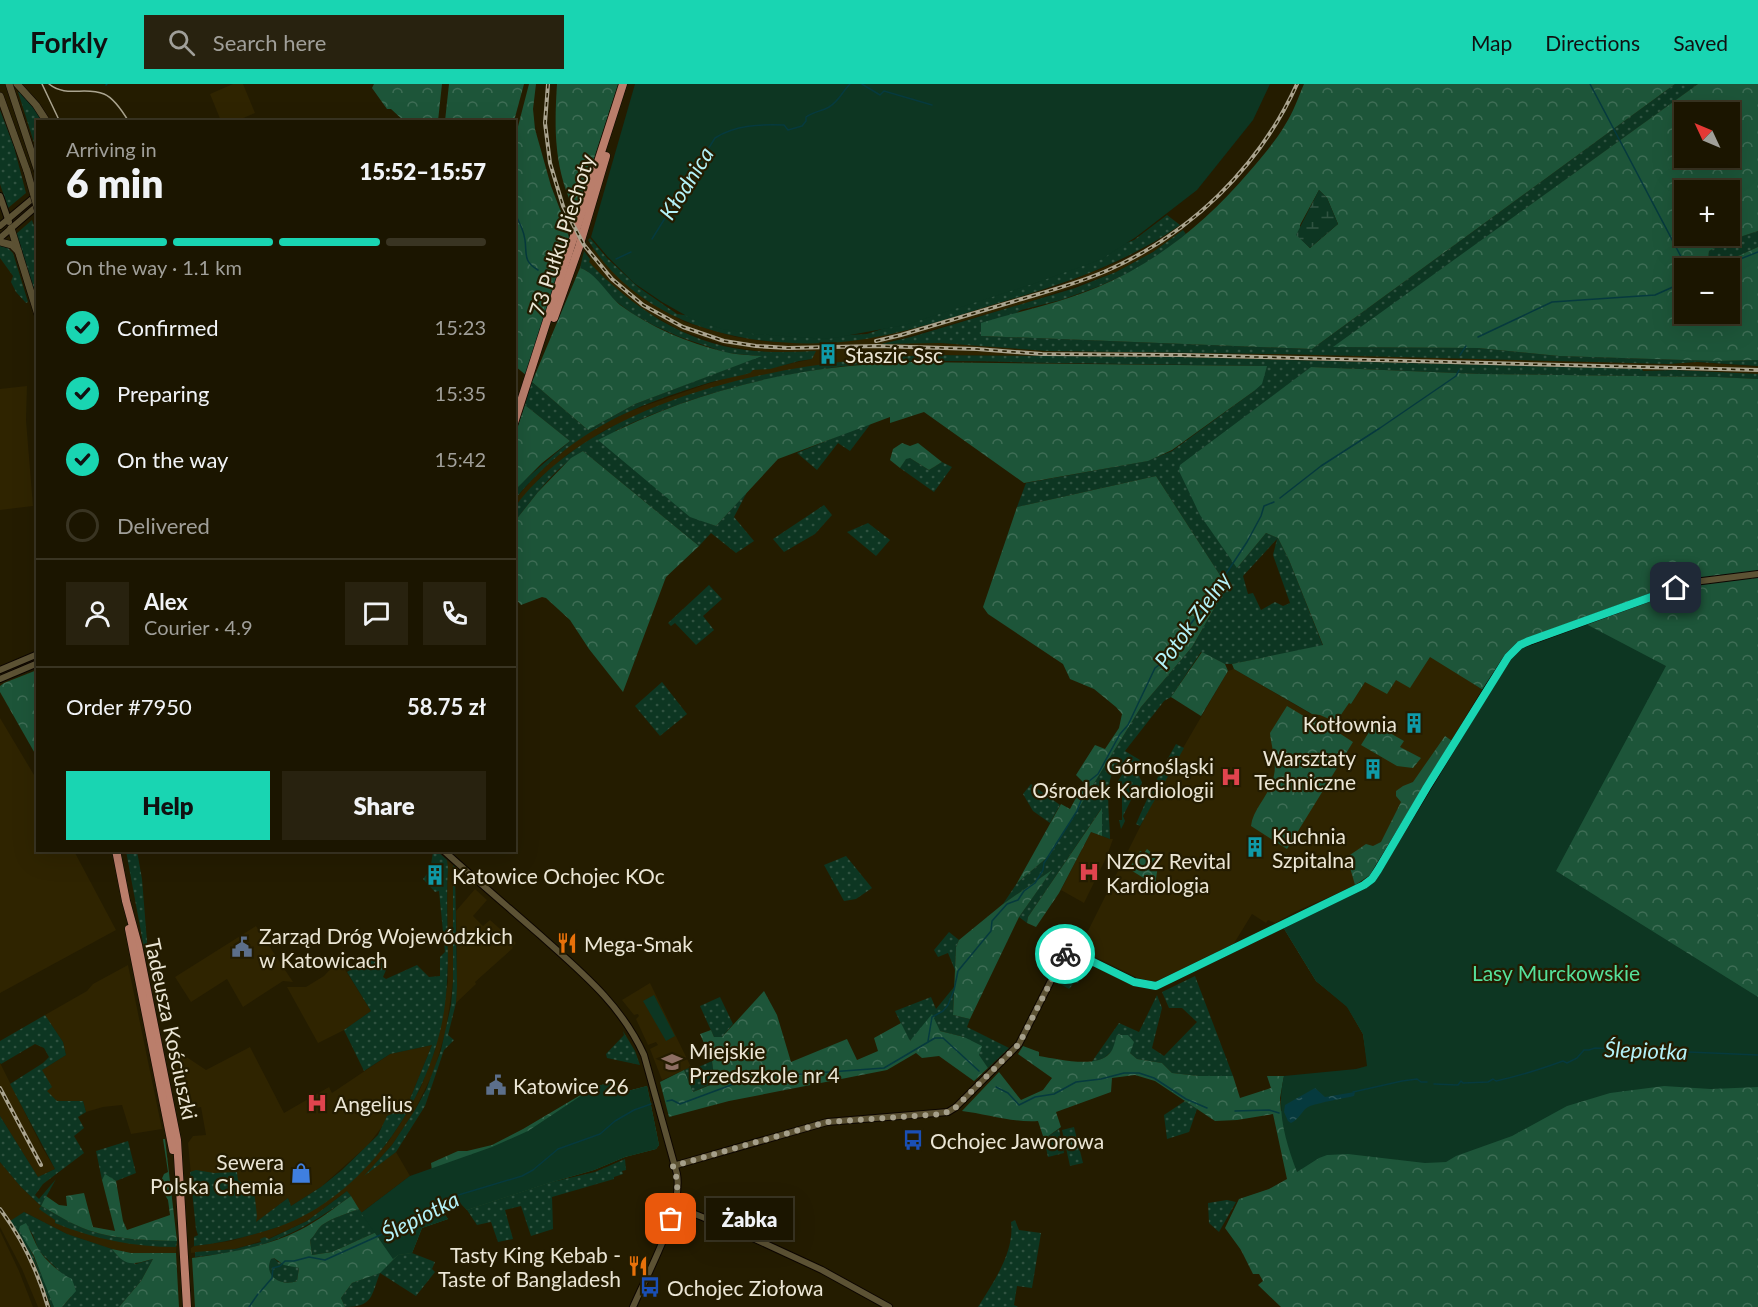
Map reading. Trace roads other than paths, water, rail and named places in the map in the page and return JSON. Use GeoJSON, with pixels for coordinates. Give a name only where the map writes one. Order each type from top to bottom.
{"type":"FeatureCollection","features":[{"type":"Feature","properties":{"kind":"main road"},"geometry":{"type":"LineString","coordinates":[[9,84],[36,166]]}},
{"type":"Feature","properties":{"kind":"main road"},"geometry":{"type":"LineString","coordinates":[[16,84],[36,105],[46,120]]}},
{"type":"Feature","properties":{"kind":"main road","name":"73 Pułku Piechoty"},"geometry":{"type":"LineString","coordinates":[[516,417],[535,361],[561,301],[579,247],[601,178],[613,117],[623,84]]}},
{"type":"Feature","properties":{"kind":"main road"},"geometry":{"type":"LineString","coordinates":[[0,96],[36,203]]}},
{"type":"Feature","properties":{"kind":"main road"},"geometry":{"type":"LineString","coordinates":[[11,228],[36,309]]}},
{"type":"Feature","properties":{"kind":"main road"},"geometry":{"type":"LineString","coordinates":[[0,240],[12,245],[18,251]]}},
{"type":"Feature","properties":{"kind":"main road","name":"Tadeusza Kościuszki"},"geometry":{"type":"LineString","coordinates":[[116,852],[133,954],[167,1124],[178,1166],[187,1307]]}},
{"type":"Feature","properties":{"kind":"street"},"geometry":{"type":"LineString","coordinates":[[0,196],[11,228]]}},
{"type":"Feature","properties":{"kind":"street"},"geometry":{"type":"LineString","coordinates":[[0,226],[36,196]]}},
{"type":"Feature","properties":{"kind":"street"},"geometry":{"type":"LineString","coordinates":[[0,240],[36,207]]}},
{"type":"Feature","properties":{"kind":"street"},"geometry":{"type":"LineString","coordinates":[[673,1166],[827,1122],[948,1112],[956,1107],[1019,1044],[1067,949],[1134,982],[1156,986],[1364,885],[1372,879],[1428,784],[1508,657],[1520,645],[1676,588],[1707,580],[1758,574]]}},
{"type":"Feature","properties":{"kind":"street"},"geometry":{"type":"LineString","coordinates":[[0,670],[36,655]]}},
{"type":"Feature","properties":{"kind":"street"},"geometry":{"type":"LineString","coordinates":[[0,679],[36,664]]}},
{"type":"Feature","properties":{"kind":"street"},"geometry":{"type":"LineString","coordinates":[[445,852],[589,978],[621,1015],[637,1040],[647,1064],[673,1166],[676,1193],[675,1206],[633,1307]]}},
{"type":"Feature","properties":{"kind":"street"},"geometry":{"type":"LineString","coordinates":[[675,1206],[742,1233],[829,1273],[889,1307]]}},
{"type":"Feature","properties":{"kind":"water"},"geometry":{"type":"Polygon","coordinates":[[[1315,1088],[1325,1097],[1355,1092],[1354,1096],[1310,1106],[1294,1121],[1291,1123],[1288,1121],[1284,1112],[1285,1105],[1315,1088]]]}},
{"type":"Feature","properties":{"kind":"waterway","name":"Kłodnica"},"geometry":{"type":"LineString","coordinates":[[652,239],[715,138],[731,130],[748,126],[784,125],[788,130],[802,126],[806,117],[832,105],[850,84]]}},
{"type":"Feature","properties":{"kind":"waterway"},"geometry":{"type":"LineString","coordinates":[[862,84],[880,95],[884,91],[932,105]]}},
{"type":"Feature","properties":{"kind":"waterway"},"geometry":{"type":"LineString","coordinates":[[1590,84],[1682,258]]}},
{"type":"Feature","properties":{"kind":"waterway","name":"Kłodnica"},"geometry":{"type":"LineString","coordinates":[[516,216],[524,233],[528,261],[538,270]]}},
{"type":"Feature","properties":{"kind":"waterway","name":"Kłodnica"},"geometry":{"type":"LineString","coordinates":[[616,259],[631,252]]}},
{"type":"Feature","properties":{"kind":"waterway","name":"Potok Zielny"},"geometry":{"type":"LineString","coordinates":[[1740,259],[1758,252]]}},
{"type":"Feature","properties":{"kind":"waterway","name":"Potok Zielny"},"geometry":{"type":"LineString","coordinates":[[1478,337],[1552,302],[1655,295],[1674,286]]}},
{"type":"Feature","properties":{"kind":"waterway","name":"Potok Zielny"},"geometry":{"type":"LineString","coordinates":[[1460,355],[1466,346]]}},
{"type":"Feature","properties":{"kind":"waterway","name":"Potok Zielny"},"geometry":{"type":"LineString","coordinates":[[1280,498],[1321,466],[1456,376],[1459,370]]}},
{"type":"Feature","properties":{"kind":"waterway","name":"Potok Zielny"},"geometry":{"type":"LineString","coordinates":[[928,1041],[932,1017],[948,1005],[958,971],[991,931],[992,921],[1007,904],[1018,900],[1024,891],[1035,883],[1043,870],[1044,863],[1077,811],[1088,782],[1098,774],[1120,734],[1128,725],[1160,659],[1172,643],[1176,643],[1189,630],[1189,626],[1203,608],[1206,600],[1210,598],[1247,542],[1264,506],[1274,502]]}},
{"type":"Feature","properties":{"kind":"waterway","name":"Ślepiotka"},"geometry":{"type":"LineString","coordinates":[[667,1101],[672,1100],[680,1104],[750,1078],[884,1068],[935,1038],[943,1038],[979,1071]]}},
{"type":"Feature","properties":{"kind":"waterway","name":"Ślepiotka"},"geometry":{"type":"LineString","coordinates":[[1434,1084],[1458,1085],[1461,1081],[1463,1083],[1488,1082],[1493,1079],[1496,1081],[1505,1079],[1563,1061],[1567,1063],[1577,1058],[1584,1050],[1595,1048],[1758,1055]]}},
{"type":"Feature","properties":{"kind":"waterway","name":"Ślepiotka"},"geometry":{"type":"LineString","coordinates":[[996,1087],[1008,1093],[1019,1105],[1035,1097],[1054,1094],[1076,1082],[1124,1073],[1139,1073],[1154,1078],[1186,1099],[1207,1108]]}},
{"type":"Feature","properties":{"kind":"waterway","name":"Ślepiotka"},"geometry":{"type":"LineString","coordinates":[[1353,1092],[1402,1081],[1417,1079],[1427,1082]]}},
{"type":"Feature","properties":{"kind":"waterway","name":"Ślepiotka"},"geometry":{"type":"LineString","coordinates":[[260,1292],[272,1278],[273,1268],[285,1261],[309,1257],[325,1260],[387,1232],[397,1230],[445,1199],[522,1176],[533,1170],[558,1149],[600,1134],[615,1121],[634,1110],[651,1104]]}},
{"type":"Feature","properties":{"kind":"waterway","name":"Ślepiotka"},"geometry":{"type":"LineString","coordinates":[[1235,1111],[1269,1110],[1279,1113]]}},
{"type":"Feature","properties":{"kind":"waterway","name":"Ślepiotka"},"geometry":{"type":"LineString","coordinates":[[249,1307],[258,1294]]}},
{"type":"Feature","properties":{"kind":"tram line"},"geometry":{"type":"LineString","coordinates":[[42,84],[59,120]]}},
{"type":"Feature","properties":{"kind":"tram line"},"geometry":{"type":"LineString","coordinates":[[49,84],[62,90],[104,94],[115,102],[128,120]]}},
{"type":"Feature","properties":{"kind":"railway"},"geometry":{"type":"LineString","coordinates":[[548,84],[545,123],[550,163],[563,206],[584,245],[612,279],[643,305],[683,327],[724,341],[788,348],[877,346],[977,349],[1042,354],[1181,355],[1758,370]]}},
{"type":"Feature","properties":{"kind":"railway"},"geometry":{"type":"LineString","coordinates":[[876,341],[1083,280],[1137,256],[1193,218],[1219,195],[1263,143],[1297,84]]}},
{"type":"Feature","properties":{"kind":"railway"},"geometry":{"type":"LineString","coordinates":[[0,1088],[41,1165]]}},
{"type":"Feature","properties":{"kind":"railway"},"geometry":{"type":"LineString","coordinates":[[0,1209],[28,1256],[48,1307]]}},
{"type":"Feature","properties":{"kind":"place","name":"Staszic Ssc"},"geometry":{"type":"Point","coordinates":[828,354]}},
{"type":"Feature","properties":{"kind":"place","name":"Kotłownia"},"geometry":{"type":"Point","coordinates":[1414,723]}},
{"type":"Feature","properties":{"kind":"place","name":"Warsztaty Techniczne"},"geometry":{"type":"Point","coordinates":[1373,769]}},
{"type":"Feature","properties":{"kind":"place","name":"Górnośląski Ośrodek Kardiologii"},"geometry":{"type":"Point","coordinates":[1231,777]}},
{"type":"Feature","properties":{"kind":"place","name":"Kuchnia Szpitalna"},"geometry":{"type":"Point","coordinates":[1255,847]}},
{"type":"Feature","properties":{"kind":"place","name":"NZOZ Revital Kardiologia"},"geometry":{"type":"Point","coordinates":[1089,872]}},
{"type":"Feature","properties":{"kind":"place","name":"Katowice Ochojec KOc"},"geometry":{"type":"Point","coordinates":[435,875]}},
{"type":"Feature","properties":{"kind":"place","name":"Mega-Smak"},"geometry":{"type":"Point","coordinates":[567,943]}},
{"type":"Feature","properties":{"kind":"place","name":"Zarząd Dróg Wojewódzkich w Katowicach"},"geometry":{"type":"Point","coordinates":[242,947]}},
{"type":"Feature","properties":{"kind":"place","name":"Miejskie Przedszkole nr 4"},"geometry":{"type":"Point","coordinates":[672,1062]}},
{"type":"Feature","properties":{"kind":"place","name":"Katowice 26"},"geometry":{"type":"Point","coordinates":[496,1085]}},
{"type":"Feature","properties":{"kind":"place","name":"Angelius"},"geometry":{"type":"Point","coordinates":[317,1103]}},
{"type":"Feature","properties":{"kind":"place","name":"Ochojec Jaworowa"},"geometry":{"type":"Point","coordinates":[913,1140]}},
{"type":"Feature","properties":{"kind":"place","name":"Sewera Polska Chemia"},"geometry":{"type":"Point","coordinates":[301,1173]}},
{"type":"Feature","properties":{"kind":"place","name":"Żabka"},"geometry":{"type":"Point","coordinates":[671,1219]}},
{"type":"Feature","properties":{"kind":"place","name":"Tasty King Kebab - Taste of Bangladesh"},"geometry":{"type":"Point","coordinates":[638,1266]}},
{"type":"Feature","properties":{"kind":"place","name":"Ochojec Ziołowa"},"geometry":{"type":"Point","coordinates":[650,1287]}},
{"type":"Feature","properties":{"kind":"park label","name":"Lasy Murckowskie"},"geometry":{"type":"Point","coordinates":[1556,972]}}]}
